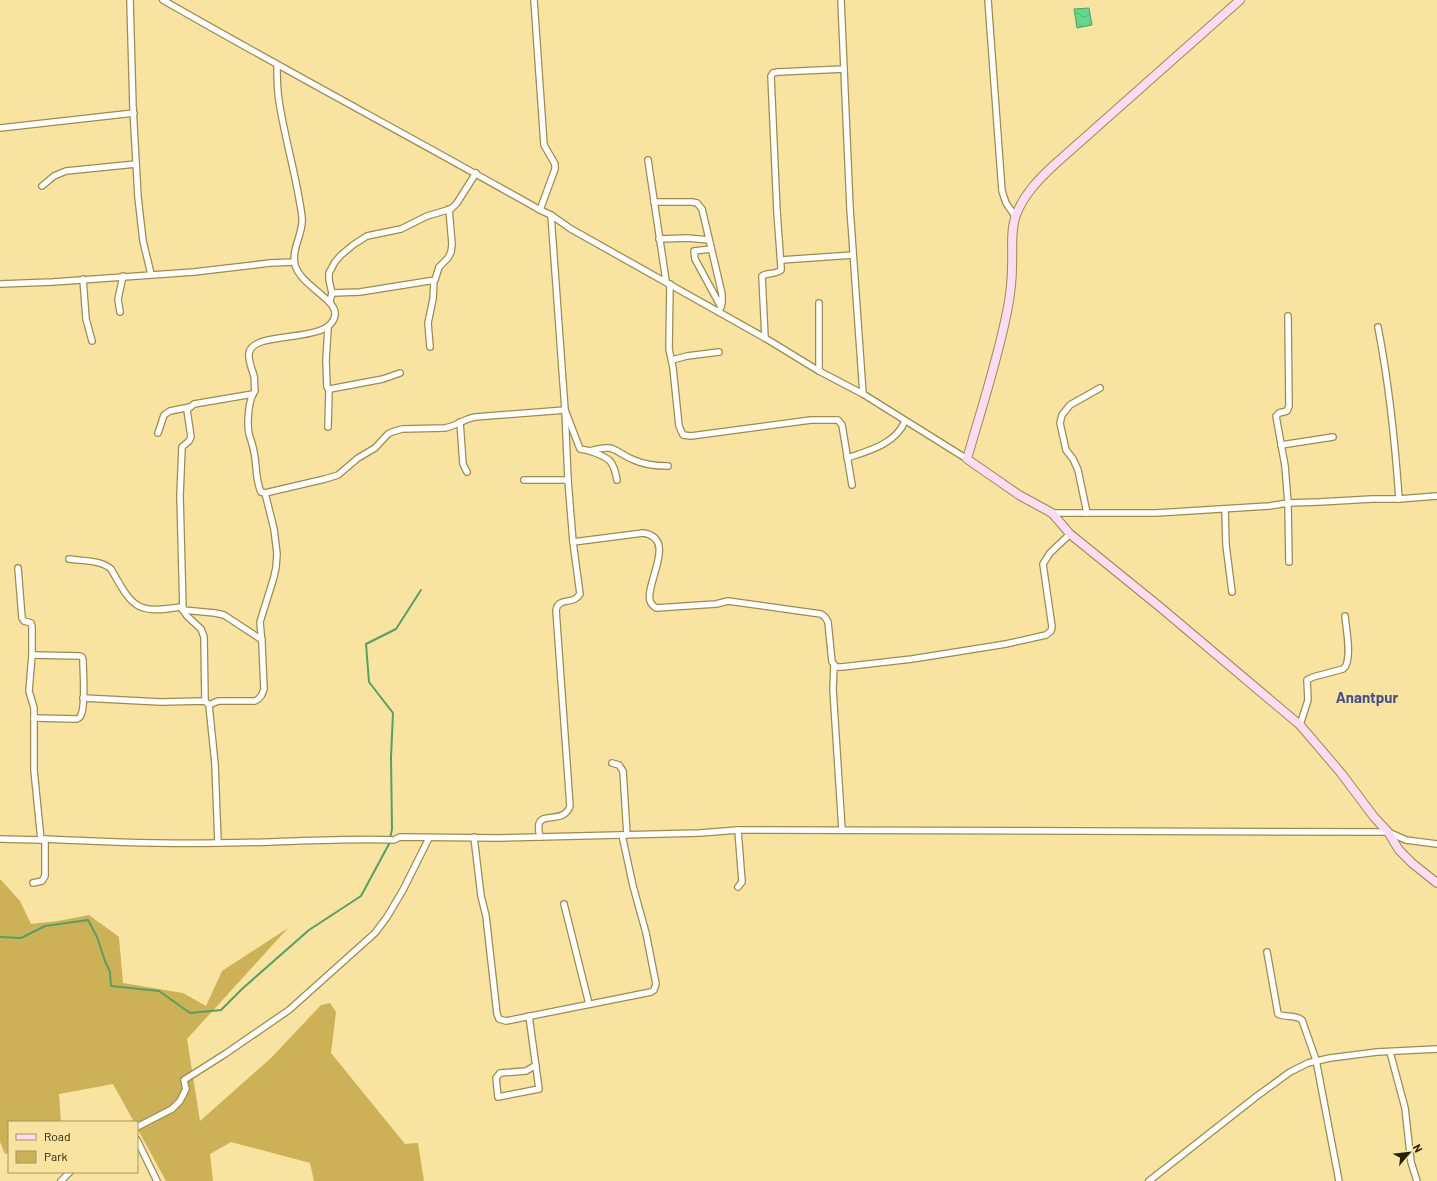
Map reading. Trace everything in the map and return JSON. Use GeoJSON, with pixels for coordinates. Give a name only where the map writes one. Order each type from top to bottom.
{"type":"FeatureCollection","features":[{"type":"Feature","properties":{"kind":"street"},"geometry":{"type":"LineString","coordinates":[[130,0],[136,164],[140,217],[143,242],[151,274]]}},
{"type":"Feature","properties":{"kind":"street"},"geometry":{"type":"LineString","coordinates":[[163,0],[551,215],[572,229],[668,283],[720,310],[819,371],[863,394],[967,459],[1019,495],[1052,513],[1070,534],[1160,607],[1300,725],[1341,772],[1374,817],[1388,832],[1399,850],[1437,884]]}},
{"type":"Feature","properties":{"kind":"street"},"geometry":{"type":"LineString","coordinates":[[534,0],[544,145],[555,164],[555,170],[540,210]]}},
{"type":"Feature","properties":{"kind":"street"},"geometry":{"type":"LineString","coordinates":[[841,0],[853,255],[863,394]]}},
{"type":"Feature","properties":{"kind":"street"},"geometry":{"type":"LineString","coordinates":[[988,0],[1002,191],[1006,203],[1015,216]]}},
{"type":"Feature","properties":{"kind":"street"},"geometry":{"type":"LineString","coordinates":[[967,459],[1007,312],[1010,291],[1015,216],[1029,191],[1040,178],[1240,0]]}},
{"type":"Feature","properties":{"kind":"street"},"geometry":{"type":"LineString","coordinates":[[277,64],[279,101],[302,218],[301,232],[295,251],[294,262],[304,280],[330,301],[335,312],[335,316],[328,328],[326,360],[329,390],[328,427]]}},
{"type":"Feature","properties":{"kind":"street"},"geometry":{"type":"LineString","coordinates":[[765,338],[762,276],[781,270],[771,76],[778,72],[844,69]]}},
{"type":"Feature","properties":{"kind":"street"},"geometry":{"type":"LineString","coordinates":[[0,128],[134,113]]}},
{"type":"Feature","properties":{"kind":"street"},"geometry":{"type":"LineString","coordinates":[[648,160],[659,239],[668,283],[669,349],[672,360],[679,426],[683,435],[691,436],[787,423],[834,419],[838,420],[842,425],[852,485]]}},
{"type":"Feature","properties":{"kind":"street"},"geometry":{"type":"LineString","coordinates":[[42,186],[54,176],[66,172],[136,164]]}},
{"type":"Feature","properties":{"kind":"street"},"geometry":{"type":"LineString","coordinates":[[330,301],[332,293],[328,280],[332,267],[341,256],[360,240],[374,234],[406,227],[427,216],[449,209],[457,203],[476,173]]}},
{"type":"Feature","properties":{"kind":"street"},"geometry":{"type":"LineString","coordinates":[[654,202],[692,202],[697,203],[702,209],[722,294],[720,310]]}},
{"type":"Feature","properties":{"kind":"street"},"geometry":{"type":"LineString","coordinates":[[430,347],[428,323],[433,299],[434,281],[439,268],[448,258],[452,244],[449,209]]}},
{"type":"Feature","properties":{"kind":"street"},"geometry":{"type":"LineString","coordinates":[[540,837],[540,821],[565,814],[569,810],[570,806],[556,610],[557,605],[560,603],[573,601],[577,599],[580,594],[573,542],[568,480],[551,215]]}},
{"type":"Feature","properties":{"kind":"street"},"geometry":{"type":"LineString","coordinates":[[659,239],[687,238],[709,240]]}},
{"type":"Feature","properties":{"kind":"street"},"geometry":{"type":"LineString","coordinates":[[711,249],[697,250],[694,251],[694,254],[720,310]]}},
{"type":"Feature","properties":{"kind":"street"},"geometry":{"type":"LineString","coordinates":[[780,260],[853,255]]}},
{"type":"Feature","properties":{"kind":"street"},"geometry":{"type":"LineString","coordinates":[[0,284],[53,282],[194,272],[270,263],[294,262]]}},
{"type":"Feature","properties":{"kind":"street"},"geometry":{"type":"LineString","coordinates":[[120,312],[118,299],[123,276]]}},
{"type":"Feature","properties":{"kind":"street"},"geometry":{"type":"LineString","coordinates":[[83,279],[86,319],[92,341]]}},
{"type":"Feature","properties":{"kind":"street"},"geometry":{"type":"LineString","coordinates":[[332,293],[360,292],[434,281]]}},
{"type":"Feature","properties":{"kind":"street"},"geometry":{"type":"LineString","coordinates":[[819,303],[819,371]]}},
{"type":"Feature","properties":{"kind":"street"},"geometry":{"type":"LineString","coordinates":[[1288,316],[1289,406],[1287,411],[1279,413],[1276,416],[1285,466],[1288,503],[1289,562]]}},
{"type":"Feature","properties":{"kind":"street"},"geometry":{"type":"LineString","coordinates":[[1378,327],[1388,377],[1399,499]]}},
{"type":"Feature","properties":{"kind":"street"},"geometry":{"type":"LineString","coordinates":[[84,698],[207,703],[218,701],[255,701],[260,698],[264,690],[260,622],[274,577],[277,554],[274,529],[265,494],[261,492],[259,488],[254,452],[249,434],[249,409],[255,391],[249,353],[253,345],[260,342],[328,328]]}},
{"type":"Feature","properties":{"kind":"street"},"geometry":{"type":"LineString","coordinates":[[672,360],[687,356],[719,352]]}},
{"type":"Feature","properties":{"kind":"street"},"geometry":{"type":"LineString","coordinates":[[329,390],[383,379],[400,373]]}},
{"type":"Feature","properties":{"kind":"street"},"geometry":{"type":"LineString","coordinates":[[1087,513],[1078,470],[1073,459],[1066,450],[1060,422],[1062,415],[1070,405],[1100,388]]}},
{"type":"Feature","properties":{"kind":"street"},"geometry":{"type":"LineString","coordinates":[[158,433],[162,417],[166,412],[190,407],[194,404],[253,394]]}},
{"type":"Feature","properties":{"kind":"street"},"geometry":{"type":"LineString","coordinates":[[190,407],[187,413],[190,440],[182,447],[180,496],[182,609],[187,616],[196,622],[203,632],[204,637],[207,703],[215,764],[218,843]]}},
{"type":"Feature","properties":{"kind":"street"},"geometry":{"type":"LineString","coordinates":[[265,494],[338,475],[358,458],[375,448],[388,434],[402,429],[445,428],[475,417],[564,410]]}},
{"type":"Feature","properties":{"kind":"street"},"geometry":{"type":"LineString","coordinates":[[564,410],[580,449],[590,451],[610,461],[617,480]]}},
{"type":"Feature","properties":{"kind":"street"},"geometry":{"type":"LineString","coordinates":[[847,458],[884,444],[897,434],[905,421]]}},
{"type":"Feature","properties":{"kind":"street"},"geometry":{"type":"LineString","coordinates":[[460,422],[463,464],[467,472]]}},
{"type":"Feature","properties":{"kind":"street"},"geometry":{"type":"LineString","coordinates":[[1281,445],[1333,437]]}},
{"type":"Feature","properties":{"kind":"street"},"geometry":{"type":"LineString","coordinates":[[590,451],[604,447],[612,448],[640,463],[654,466],[668,466]]}},
{"type":"Feature","properties":{"kind":"street"},"geometry":{"type":"LineString","coordinates":[[524,480],[568,480]]}},
{"type":"Feature","properties":{"kind":"street"},"geometry":{"type":"LineString","coordinates":[[1052,513],[1156,513],[1269,506],[1288,503],[1399,499],[1437,496]]}},
{"type":"Feature","properties":{"kind":"street"},"geometry":{"type":"LineString","coordinates":[[1225,509],[1226,545],[1232,592]]}},
{"type":"Feature","properties":{"kind":"street"},"geometry":{"type":"LineString","coordinates":[[573,542],[643,533],[650,534],[657,542],[659,553],[650,596],[652,605],[656,608],[716,604],[728,601],[821,614],[825,617],[828,622],[831,657],[834,665],[833,689],[842,830]]}},
{"type":"Feature","properties":{"kind":"street"},"geometry":{"type":"LineString","coordinates":[[834,665],[842,667],[896,661],[1006,644],[1049,633],[1052,627],[1043,564],[1050,553],[1070,534]]}},
{"type":"Feature","properties":{"kind":"street"},"geometry":{"type":"LineString","coordinates":[[69,558],[108,566],[130,600],[145,609],[182,609],[224,615],[262,640]]}},
{"type":"Feature","properties":{"kind":"street"},"geometry":{"type":"LineString","coordinates":[[18,568],[22,618],[24,621],[31,623],[32,627],[30,691],[33,703],[34,718],[34,770],[43,839],[45,876],[42,881],[34,883]]}},
{"type":"Feature","properties":{"kind":"street"},"geometry":{"type":"LineString","coordinates":[[1300,725],[1308,700],[1307,680],[1343,669],[1347,666],[1348,656],[1345,616]]}},
{"type":"Feature","properties":{"kind":"street"},"geometry":{"type":"LineString","coordinates":[[32,655],[82,656],[83,660],[84,698],[81,715],[77,719],[34,718]]}},
{"type":"Feature","properties":{"kind":"street"},"geometry":{"type":"LineString","coordinates":[[474,837],[481,896],[486,916],[497,1014],[499,1019],[506,1021],[651,992],[655,988],[646,933],[633,886],[624,835],[623,771],[621,767],[612,763]]}},
{"type":"Feature","properties":{"kind":"street"},"geometry":{"type":"LineString","coordinates":[[738,830],[742,882],[738,887]]}},
{"type":"Feature","properties":{"kind":"street"},"geometry":{"type":"LineString","coordinates":[[0,839],[218,843],[394,840],[400,837],[498,838],[700,833],[738,830],[842,830],[1388,832],[1406,840],[1437,844]]}},
{"type":"Feature","properties":{"kind":"street"},"geometry":{"type":"LineString","coordinates":[[138,1126],[172,1109],[180,1101],[186,1089],[184,1080],[289,1010],[375,933],[387,917],[403,890],[429,838]]}},
{"type":"Feature","properties":{"kind":"street"},"geometry":{"type":"LineString","coordinates":[[564,904],[589,1004]]}},
{"type":"Feature","properties":{"kind":"street"},"geometry":{"type":"LineString","coordinates":[[1267,952],[1278,1014],[1294,1016],[1302,1020],[1316,1060],[1339,1181]]}},
{"type":"Feature","properties":{"kind":"street"},"geometry":{"type":"LineString","coordinates":[[529,1016],[536,1066],[539,1089],[498,1097],[496,1078],[500,1073],[526,1071],[536,1066]]}},
{"type":"Feature","properties":{"kind":"street"},"geometry":{"type":"LineString","coordinates":[[1149,1181],[1290,1072],[1316,1060],[1437,1048]]}},
{"type":"Feature","properties":{"kind":"street"},"geometry":{"type":"LineString","coordinates":[[1390,1052],[1405,1108],[1411,1162],[1417,1181]]}},
{"type":"Feature","properties":{"kind":"street"},"geometry":{"type":"LineString","coordinates":[[138,1142],[157,1181]]}},
{"type":"Feature","properties":{"kind":"street"},"geometry":{"type":"LineString","coordinates":[[61,1181],[69,1173]]}},
{"type":"Feature","properties":{"kind":"green space"},"geometry":{"type":"Polygon","coordinates":[[[0,879],[20,901],[31,924],[89,915],[119,937],[123,983],[183,993],[206,1006],[222,971],[288,928],[187,1039],[200,1121],[271,1058],[321,1005],[330,1003],[336,1012],[331,1053],[405,1144],[418,1143],[424,1181],[314,1181],[310,1163],[231,1142],[210,1154],[213,1181],[166,1181],[138,1130],[138,1121],[133,1121],[113,1084],[59,1094],[61,1121],[8,1121],[8,1153],[5,1154],[0,1142],[0,879]]]}},
{"type":"Feature","properties":{"kind":"water"},"geometry":{"type":"Polygon","coordinates":[[[1089,8],[1092,25],[1077,28],[1074,9],[1089,8]]]}},
{"type":"Feature","properties":{"kind":"waterway"},"geometry":{"type":"LineString","coordinates":[[0,937],[21,938],[45,926],[88,920],[97,937],[110,972],[111,986],[159,991],[190,1013],[221,1010],[242,989],[309,930],[361,896],[389,844],[392,829],[391,757],[393,713],[369,682],[366,644],[396,629],[421,590]]}},
{"type":"Feature","properties":{"kind":"district","name":"Anantpur"},"geometry":{"type":"Point","coordinates":[1367,697]}}]}
